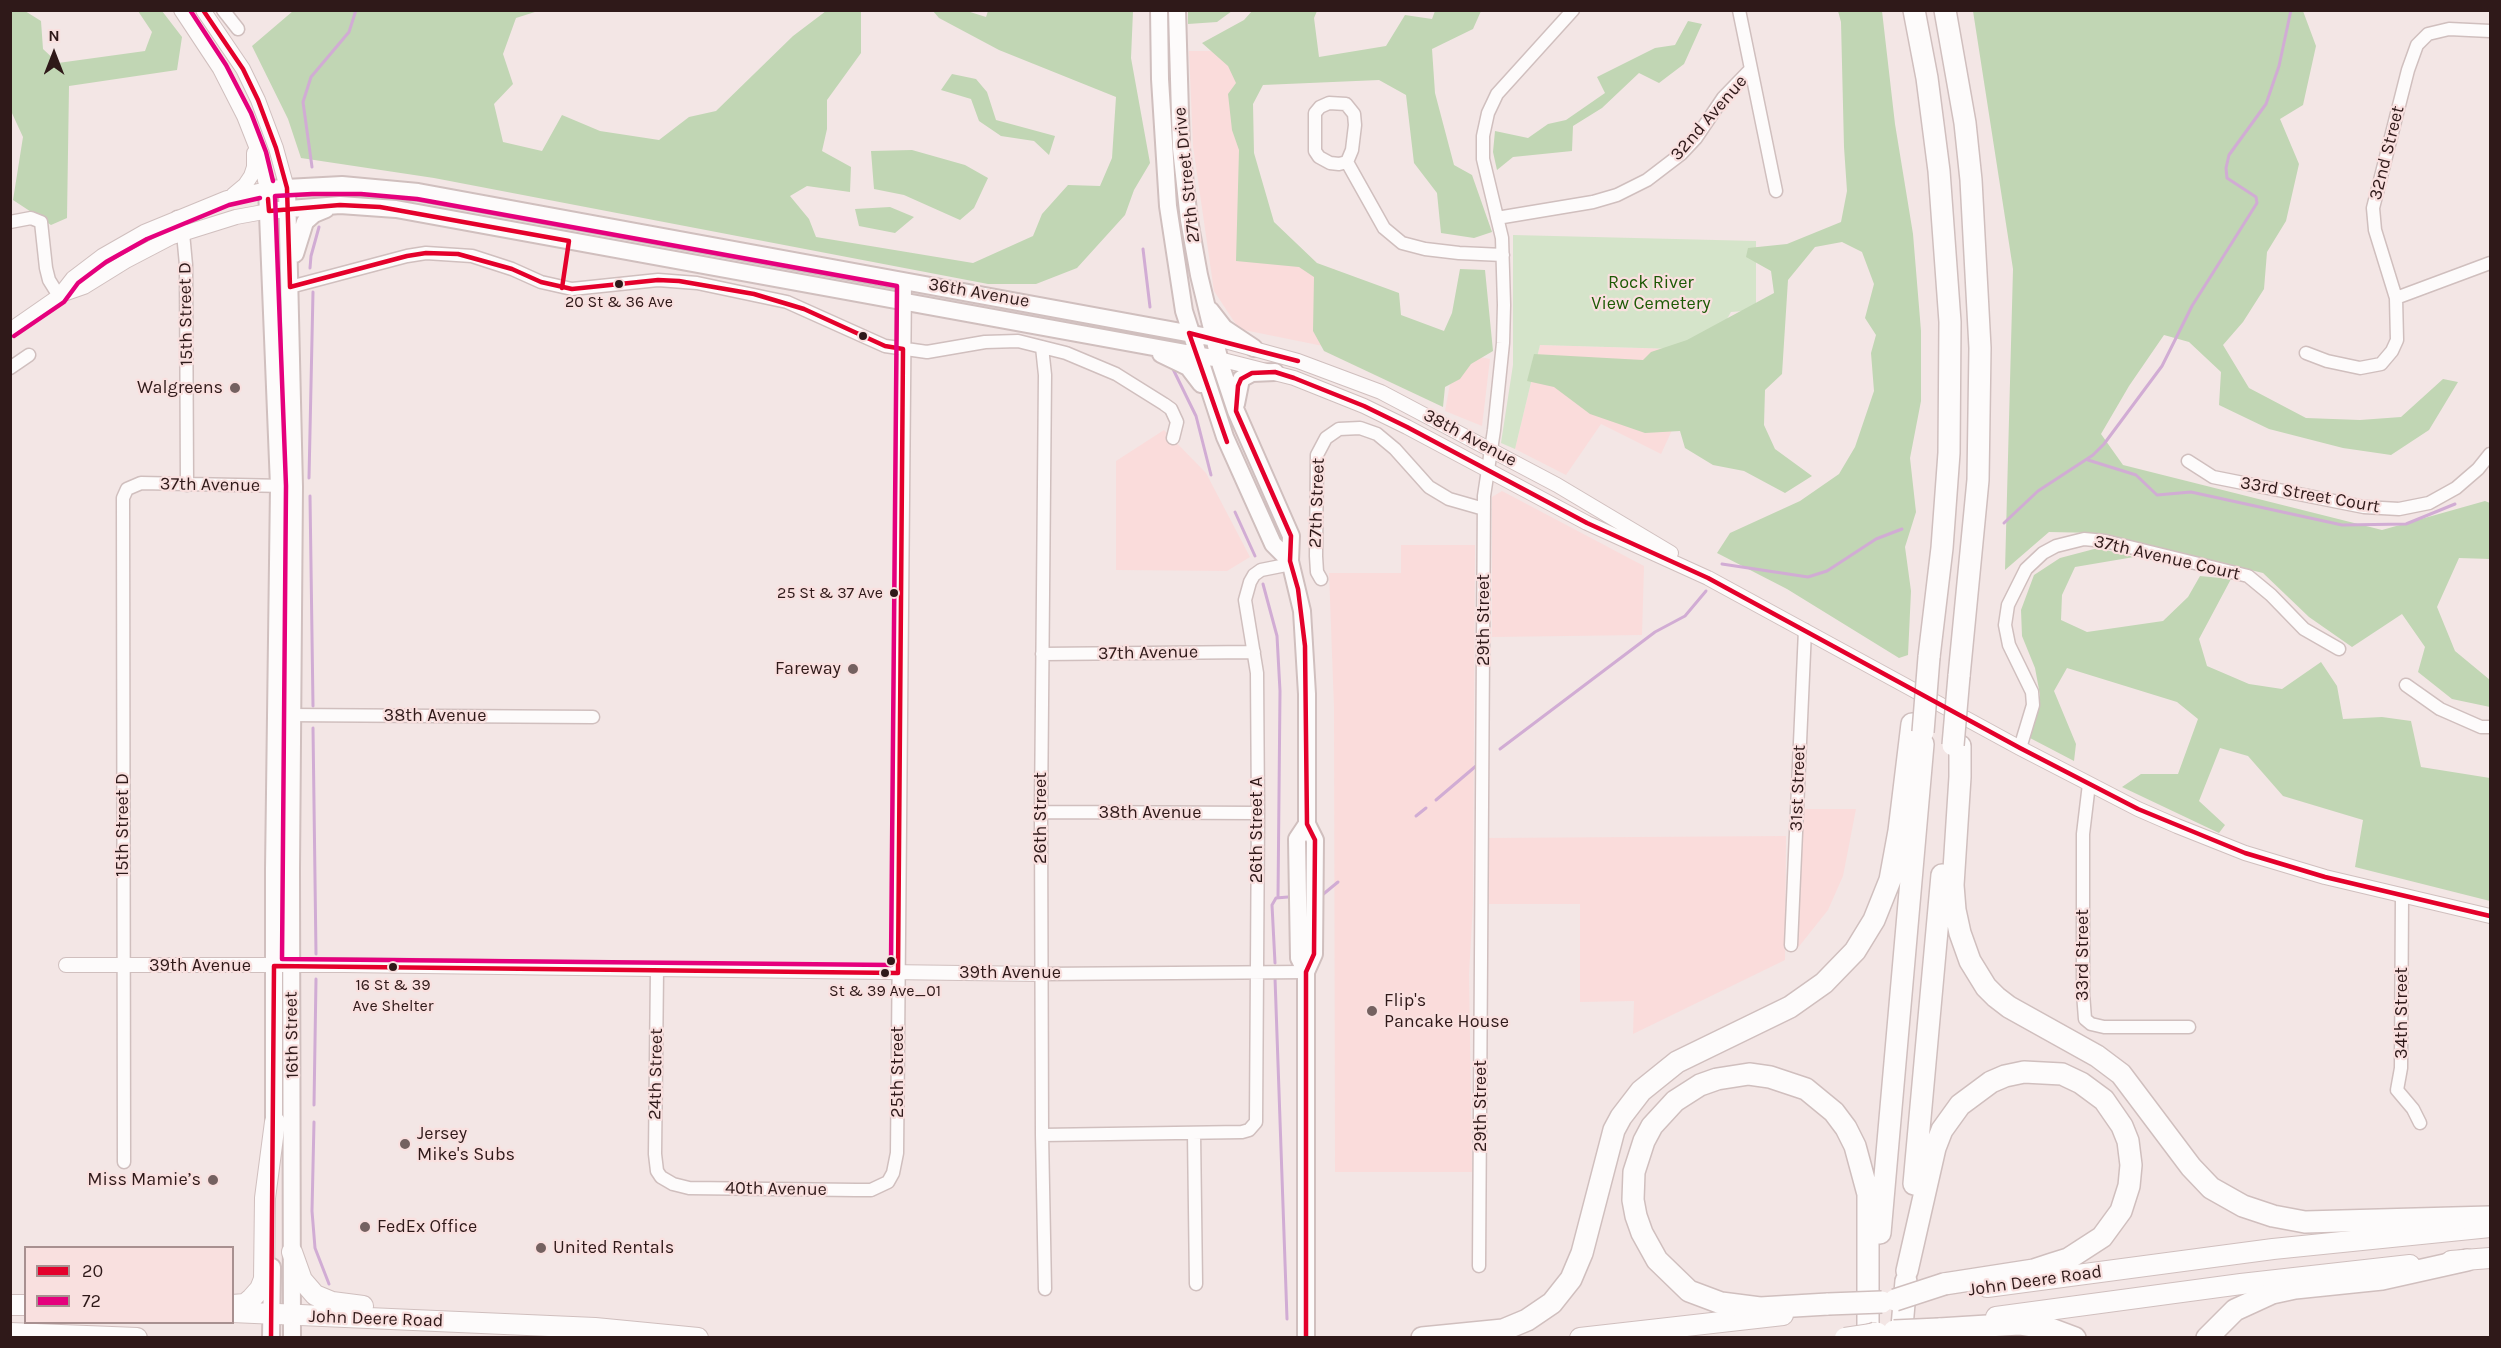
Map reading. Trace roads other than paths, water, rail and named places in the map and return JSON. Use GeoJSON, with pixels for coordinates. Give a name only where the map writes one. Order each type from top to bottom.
{"type":"FeatureCollection","features":[{"type":"Feature","properties":{"kind":"highway"},"geometry":{"type":"LineString","coordinates":[[1422,1338],[1503,1330],[1527,1320],[1551,1303],[1571,1279],[1582,1253],[1614,1130],[1641,1091],[1677,1062],[1804,997],[1836,972],[1855,951],[1874,920],[1890,880],[1918,728],[1926,656],[1937,605],[1949,453],[1950,322],[1940,171],[1927,78],[1914,10]]}},
{"type":"Feature","properties":{"kind":"highway"},"geometry":{"type":"LineString","coordinates":[[1907,1271],[1956,746],[1959,676],[1978,480],[1980,338],[1971,180],[1965,123],[1945,10]]}},
{"type":"Feature","properties":{"kind":"highway"},"geometry":{"type":"LineString","coordinates":[[1882,1336],[1912,887],[1918,728]]}},
{"type":"Feature","properties":{"kind":"highway"},"geometry":{"type":"LineString","coordinates":[[1956,746],[1960,777],[1953,885],[1960,933],[1970,961],[1986,987],[2009,1007],[2097,1056],[2121,1074],[2191,1167],[2211,1188],[2243,1206],[2273,1216],[2305,1222],[2490,1217]]}},
{"type":"Feature","properties":{"kind":"highway"},"geometry":{"type":"LineString","coordinates":[[1882,1336],[1868,1194],[1856,1146],[1834,1112],[1806,1089],[1770,1077],[1749,1074],[1708,1082],[1675,1101],[1652,1126],[1644,1141],[1635,1172],[1633,1200],[1642,1233],[1657,1260],[1689,1291],[1721,1303],[1760,1308],[1827,1307],[1894,1305],[1943,1289],[2034,1270],[2068,1259],[2102,1237],[2111,1227],[2126,1199],[2131,1165],[2128,1141],[2122,1126],[2104,1100],[2081,1083],[2062,1074],[2024,1072],[1991,1082],[1960,1105],[1946,1124],[1935,1148],[1907,1271],[1894,1305],[1882,1336]]}},
{"type":"Feature","properties":{"kind":"highway"},"geometry":{"type":"LineString","coordinates":[[234,1305],[245,1304],[252,1298],[260,1289],[264,1279],[265,1198],[275,1122]]}},
{"type":"Feature","properties":{"kind":"highway","name":"John Deere Road"},"geometry":{"type":"LineString","coordinates":[[1943,1289],[2273,1249],[2490,1227]]}},
{"type":"Feature","properties":{"kind":"highway"},"geometry":{"type":"LineString","coordinates":[[292,1251],[302,1280],[322,1299],[332,1302],[456,1312],[595,1328]]}},
{"type":"Feature","properties":{"kind":"highway","name":"John Deere Road"},"geometry":{"type":"LineString","coordinates":[[1939,1327],[2253,1282],[2490,1258]]}},
{"type":"Feature","properties":{"kind":"highway"},"geometry":{"type":"LineString","coordinates":[[2207,1338],[2235,1310],[2272,1293],[2295,1288],[2382,1279],[2467,1260]]}},
{"type":"Feature","properties":{"kind":"highway"},"geometry":{"type":"LineString","coordinates":[[1580,1338],[1827,1307]]}},
{"type":"Feature","properties":{"kind":"highway","name":"John Deere Road"},"geometry":{"type":"LineString","coordinates":[[234,1312],[595,1328],[698,1338]]}},
{"type":"Feature","properties":{"kind":"highway"},"geometry":{"type":"LineString","coordinates":[[1845,1338],[1882,1336],[1939,1327],[2019,1324],[2051,1329],[2075,1338]]}},
{"type":"Feature","properties":{"kind":"highway"},"geometry":{"type":"LineString","coordinates":[[10,1333],[137,1338]]}},
{"type":"Feature","properties":{"kind":"main road","name":"27th Street Drive"},"geometry":{"type":"LineString","coordinates":[[1159,10],[1166,187],[1179,289],[1189,333]]}},
{"type":"Feature","properties":{"kind":"main road","name":"27th Street Drive"},"geometry":{"type":"LineString","coordinates":[[1177,10],[1177,73],[1189,220],[1214,338]]}},
{"type":"Feature","properties":{"kind":"main road","name":"36th Avenue"},"geometry":{"type":"LineString","coordinates":[[267,189],[342,185],[418,192],[1214,338]]}},
{"type":"Feature","properties":{"kind":"main road","name":"16th Street"},"geometry":{"type":"LineString","coordinates":[[271,1338],[275,1122],[283,965],[286,486],[290,282],[287,188]]}},
{"type":"Feature","properties":{"kind":"main road","name":"16th Street"},"geometry":{"type":"LineString","coordinates":[[267,189],[286,486]]}},
{"type":"Feature","properties":{"kind":"main road"},"geometry":{"type":"LineString","coordinates":[[290,282],[305,222],[314,214],[340,205]]}},
{"type":"Feature","properties":{"kind":"main road","name":"36th Avenue"},"geometry":{"type":"LineString","coordinates":[[269,210],[340,205],[380,207],[427,214],[1219,358]]}},
{"type":"Feature","properties":{"kind":"main road"},"geometry":{"type":"LineString","coordinates":[[1144,324],[1162,323],[1172,317],[1176,309],[1179,289]]}},
{"type":"Feature","properties":{"kind":"main road"},"geometry":{"type":"LineString","coordinates":[[1206,305],[1224,328],[1254,348]]}},
{"type":"Feature","properties":{"kind":"main road","name":"27th Street"},"geometry":{"type":"LineString","coordinates":[[1189,333],[1211,401],[1273,544],[1291,562]]}},
{"type":"Feature","properties":{"kind":"main road","name":"27th Street"},"geometry":{"type":"LineString","coordinates":[[1214,338],[1236,411],[1291,536],[1291,562],[1302,611],[1305,646],[1307,824],[1298,839],[1299,958],[1306,972],[1306,1338]]}},
{"type":"Feature","properties":{"kind":"main road"},"geometry":{"type":"LineString","coordinates":[[1148,345],[1164,357],[1179,362],[1193,371],[1211,401]]}},
{"type":"Feature","properties":{"kind":"main road"},"geometry":{"type":"LineString","coordinates":[[1236,411],[1241,379],[1252,373],[1275,372]]}},
{"type":"Feature","properties":{"kind":"main road","name":"16th Street"},"geometry":{"type":"LineString","coordinates":[[283,965],[293,1114],[292,1338]]}},
{"type":"Feature","properties":{"kind":"street","name":"16th Street"},"geometry":{"type":"LineString","coordinates":[[181,10],[220,69],[244,116],[259,154],[267,189]]}},
{"type":"Feature","properties":{"kind":"street","name":"16th Street"},"geometry":{"type":"LineString","coordinates":[[203,10],[243,69],[258,100],[276,148],[287,188]]}},
{"type":"Feature","properties":{"kind":"street","name":"16th Street"},"geometry":{"type":"LineString","coordinates":[[214,10],[216,28]]}},
{"type":"Feature","properties":{"kind":"street"},"geometry":{"type":"LineString","coordinates":[[223,10],[238,29]]}},
{"type":"Feature","properties":{"kind":"street","name":"29th Street"},"geometry":{"type":"LineString","coordinates":[[1479,1266],[1484,509],[1486,469],[1491,450],[1503,343],[1503,255],[1483,159],[1483,136],[1488,113],[1506,82],[1573,10]]}},
{"type":"Feature","properties":{"kind":"street"},"geometry":{"type":"LineString","coordinates":[[1739,10],[1776,191]]}},
{"type":"Feature","properties":{"kind":"street","name":"32nd Street"},"geometry":{"type":"LineString","coordinates":[[2306,353],[2326,361],[2360,369],[2380,364],[2387,359],[2397,340],[2396,298],[2375,230],[2373,208],[2413,53],[2428,34],[2449,29],[2490,31]]}},
{"type":"Feature","properties":{"kind":"street","name":"32nd Avenue"},"geometry":{"type":"LineString","coordinates":[[1497,218],[1593,202],[1617,195],[1647,180],[1682,154],[1696,138],[1723,98],[1751,69]]}},
{"type":"Feature","properties":{"kind":"street"},"geometry":{"type":"LineString","coordinates":[[1347,162],[1330,163],[1318,157],[1316,151],[1315,113],[1320,107],[1329,103],[1346,104],[1354,114],[1354,141],[1347,162],[1384,228],[1402,243],[1436,250],[1503,255]]}},
{"type":"Feature","properties":{"kind":"street"},"geometry":{"type":"LineString","coordinates":[[227,198],[245,185],[254,167],[254,148],[244,116]]}},
{"type":"Feature","properties":{"kind":"street","name":"36th Avenue"},"geometry":{"type":"LineString","coordinates":[[59,296],[73,278],[102,256],[144,232],[227,198],[267,189]]}},
{"type":"Feature","properties":{"kind":"street","name":"36th Avenue"},"geometry":{"type":"LineString","coordinates":[[10,330],[59,296],[84,287],[142,252],[183,233],[269,210]]}},
{"type":"Feature","properties":{"kind":"street","name":"15th Street D"},"geometry":{"type":"LineString","coordinates":[[177,217],[183,233],[186,265],[187,485]]}},
{"type":"Feature","properties":{"kind":"street"},"geometry":{"type":"LineString","coordinates":[[10,222],[31,218],[41,222],[46,268],[49,280],[59,296]]}},
{"type":"Feature","properties":{"kind":"street"},"geometry":{"type":"LineString","coordinates":[[290,282],[426,253],[458,254],[478,258],[542,282],[572,289],[658,280],[679,281],[754,294],[795,305],[885,346],[936,351],[997,341],[1018,341],[1066,353],[1116,374],[1171,409],[1177,422],[1173,438]]}},
{"type":"Feature","properties":{"kind":"street"},"geometry":{"type":"LineString","coordinates":[[2396,298],[2490,263]]}},
{"type":"Feature","properties":{"kind":"street","name":"25th Street"},"geometry":{"type":"LineString","coordinates":[[890,1178],[897,1153],[905,280]]}},
{"type":"Feature","properties":{"kind":"street","name":"38th Avenue"},"geometry":{"type":"LineString","coordinates":[[1214,338],[1330,372],[1381,392],[1612,516],[1708,578]]}},
{"type":"Feature","properties":{"kind":"street","name":"26th Street"},"geometry":{"type":"LineString","coordinates":[[1042,347],[1045,375],[1041,974],[1045,1289]]}},
{"type":"Feature","properties":{"kind":"street"},"geometry":{"type":"LineString","coordinates":[[10,368],[29,355]]}},
{"type":"Feature","properties":{"kind":"street","name":"38th Avenue"},"geometry":{"type":"LineString","coordinates":[[1219,358],[1275,372],[1364,406],[1587,523],[1708,578],[2138,809],[2245,853],[2325,877],[2490,916]]}},
{"type":"Feature","properties":{"kind":"street","name":"27th Street"},"geometry":{"type":"LineString","coordinates":[[1321,579],[1316,555],[1317,455],[1326,438],[1340,429],[1360,428],[1377,435],[1395,449],[1429,487],[1449,500],[1484,509]]}},
{"type":"Feature","properties":{"kind":"street","name":"33rd Street Court"},"geometry":{"type":"LineString","coordinates":[[2188,461],[2213,477],[2364,507],[2399,509],[2428,503],[2456,488],[2478,469],[2490,454]]}},
{"type":"Feature","properties":{"kind":"street","name":"37th Avenue"},"geometry":{"type":"LineString","coordinates":[[127,489],[141,483],[286,486]]}},
{"type":"Feature","properties":{"kind":"street","name":"15th Street D"},"geometry":{"type":"LineString","coordinates":[[124,1162],[122,507],[127,489]]}},
{"type":"Feature","properties":{"kind":"street","name":"37th Avenue Court"},"geometry":{"type":"LineString","coordinates":[[2020,747],[2033,705],[2032,692],[2009,645],[2005,625],[2008,605],[2026,569],[2043,553],[2056,546],[2084,539],[2105,541],[2248,576],[2271,595],[2304,629],[2339,649]]}},
{"type":"Feature","properties":{"kind":"street","name":"26th Street A"},"geometry":{"type":"LineString","coordinates":[[1194,1133],[1242,1132],[1253,1127],[1257,1111],[1258,813],[1254,652],[1245,600],[1250,582],[1261,570],[1291,562]]}},
{"type":"Feature","properties":{"kind":"street","name":"31st Street"},"geometry":{"type":"LineString","coordinates":[[1791,945],[1805,630]]}},
{"type":"Feature","properties":{"kind":"street","name":"37th Avenue"},"geometry":{"type":"LineString","coordinates":[[1042,654],[1254,652]]}},
{"type":"Feature","properties":{"kind":"street"},"geometry":{"type":"LineString","coordinates":[[2406,685],[2440,709],[2481,727],[2490,727]]}},
{"type":"Feature","properties":{"kind":"street","name":"38th Avenue"},"geometry":{"type":"LineString","coordinates":[[284,715],[593,717]]}},
{"type":"Feature","properties":{"kind":"street","name":"33rd Street"},"geometry":{"type":"LineString","coordinates":[[2089,784],[2084,834],[2083,993],[2085,1019],[2091,1024],[2104,1027],[2189,1027]]}},
{"type":"Feature","properties":{"kind":"street","name":"38th Avenue"},"geometry":{"type":"LineString","coordinates":[[1041,812],[1258,813]]}},
{"type":"Feature","properties":{"kind":"street","name":"34th Street"},"geometry":{"type":"LineString","coordinates":[[2402,895],[2402,1068],[2397,1090],[2413,1109],[2420,1123]]}},
{"type":"Feature","properties":{"kind":"street","name":"39th Avenue"},"geometry":{"type":"LineString","coordinates":[[66,966],[283,965],[1041,974],[1306,972]]}},
{"type":"Feature","properties":{"kind":"street","name":"24th Street"},"geometry":{"type":"LineString","coordinates":[[657,970],[655,1154],[661,1177]]}},
{"type":"Feature","properties":{"kind":"street"},"geometry":{"type":"LineString","coordinates":[[1042,1135],[1194,1133],[1196,1284]]}},
{"type":"Feature","properties":{"kind":"street","name":"40th Avenue"},"geometry":{"type":"LineString","coordinates":[[661,1177],[673,1184],[689,1188],[856,1191],[881,1186],[890,1178]]}},
{"type":"Feature","properties":{"kind":"waterway"},"geometry":{"type":"LineString","coordinates":[[312,167],[303,102],[311,77],[349,32],[356,10]]}},
{"type":"Feature","properties":{"kind":"waterway"},"geometry":{"type":"LineString","coordinates":[[2004,523],[2038,491],[2093,455],[2104,444],[2162,366],[2192,306],[2257,203],[2256,197],[2227,178],[2226,168],[2229,155],[2266,104],[2279,66],[2291,10]]}},
{"type":"Feature","properties":{"kind":"waterway"},"geometry":{"type":"LineString","coordinates":[[310,268],[319,227]]}},
{"type":"Feature","properties":{"kind":"waterway"},"geometry":{"type":"LineString","coordinates":[[1143,249],[1150,307]]}},
{"type":"Feature","properties":{"kind":"waterway"},"geometry":{"type":"LineString","coordinates":[[309,478],[313,292]]}},
{"type":"Feature","properties":{"kind":"waterway"},"geometry":{"type":"LineString","coordinates":[[1173,369],[1196,416],[1211,475]]}},
{"type":"Feature","properties":{"kind":"waterway"},"geometry":{"type":"LineString","coordinates":[[2088,460],[2136,475],[2157,495],[2191,492],[2342,525],[2406,524],[2455,504]]}},
{"type":"Feature","properties":{"kind":"waterway"},"geometry":{"type":"LineString","coordinates":[[310,496],[313,706]]}},
{"type":"Feature","properties":{"kind":"waterway"},"geometry":{"type":"LineString","coordinates":[[1235,512],[1255,556]]}},
{"type":"Feature","properties":{"kind":"waterway"},"geometry":{"type":"LineString","coordinates":[[1722,564],[1808,577],[1827,571],[1876,539],[1902,529]]}},
{"type":"Feature","properties":{"kind":"waterway"},"geometry":{"type":"LineString","coordinates":[[1263,584],[1277,636],[1280,691],[1278,898]]}},
{"type":"Feature","properties":{"kind":"waterway"},"geometry":{"type":"LineString","coordinates":[[1500,749],[1655,632],[1685,616],[1706,591]]}},
{"type":"Feature","properties":{"kind":"waterway"},"geometry":{"type":"LineString","coordinates":[[313,728],[316,954]]}},
{"type":"Feature","properties":{"kind":"waterway"},"geometry":{"type":"LineString","coordinates":[[1436,800],[1476,766]]}},
{"type":"Feature","properties":{"kind":"waterway"},"geometry":{"type":"LineString","coordinates":[[1416,816],[1426,808]]}},
{"type":"Feature","properties":{"kind":"waterway"},"geometry":{"type":"LineString","coordinates":[[1321,896],[1338,882]]}},
{"type":"Feature","properties":{"kind":"waterway"},"geometry":{"type":"LineString","coordinates":[[1275,963],[1272,905],[1276,898],[1288,897]]}},
{"type":"Feature","properties":{"kind":"waterway"},"geometry":{"type":"LineString","coordinates":[[1275,978],[1287,1319]]}},
{"type":"Feature","properties":{"kind":"waterway"},"geometry":{"type":"LineString","coordinates":[[314,1105],[316,979]]}},
{"type":"Feature","properties":{"kind":"waterway"},"geometry":{"type":"LineString","coordinates":[[314,1122],[312,1211],[315,1248],[329,1284]]}},
{"type":"Feature","properties":{"kind":"place","name":"20 St & 36 Ave"},"geometry":{"type":"Point","coordinates":[619,284]}},
{"type":"Feature","properties":{"kind":"place","name":"Walgreens"},"geometry":{"type":"Point","coordinates":[235,388]}},
{"type":"Feature","properties":{"kind":"place","name":"25 St & 37 Ave"},"geometry":{"type":"Point","coordinates":[894,593]}},
{"type":"Feature","properties":{"kind":"place","name":"Fareway"},"geometry":{"type":"Point","coordinates":[853,669]}},
{"type":"Feature","properties":{"kind":"place","name":"16 St & 39 Ave Shelter"},"geometry":{"type":"Point","coordinates":[393,967]}},
{"type":"Feature","properties":{"kind":"place","name":"St & 39 Ave_01"},"geometry":{"type":"Point","coordinates":[885,973]}},
{"type":"Feature","properties":{"kind":"place","name":"Flip's Pancake House"},"geometry":{"type":"Point","coordinates":[1372,1011]}},
{"type":"Feature","properties":{"kind":"place","name":"Jersey Mike's Subs"},"geometry":{"type":"Point","coordinates":[405,1144]}},
{"type":"Feature","properties":{"kind":"place","name":"Miss Mamie’s"},"geometry":{"type":"Point","coordinates":[213,1180]}},
{"type":"Feature","properties":{"kind":"place","name":"FedEx Office"},"geometry":{"type":"Point","coordinates":[365,1227]}},
{"type":"Feature","properties":{"kind":"place","name":"United Rentals"},"geometry":{"type":"Point","coordinates":[541,1248]}},
{"type":"Feature","properties":{"kind":"park label","name":"Rock River View Cemetery"},"geometry":{"type":"Point","coordinates":[1651,293]}}]}
